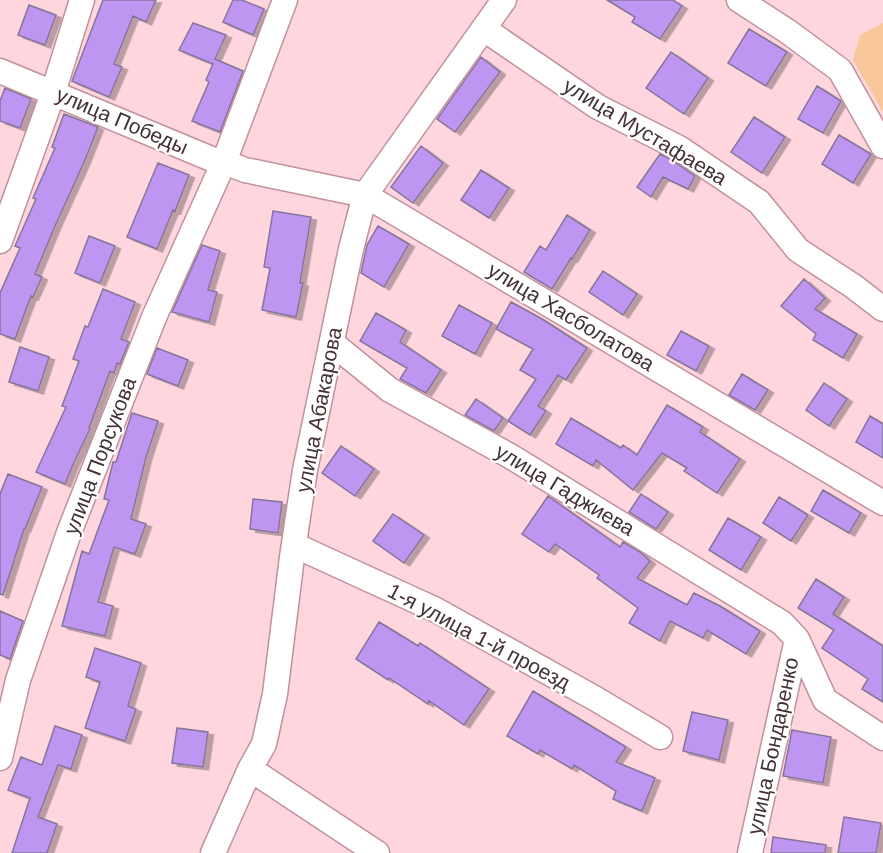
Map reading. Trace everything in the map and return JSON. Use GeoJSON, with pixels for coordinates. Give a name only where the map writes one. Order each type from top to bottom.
{"type":"FeatureCollection","features":[{"type":"Feature","properties":{"kind":"street"},"geometry":{"type":"LineString","coordinates":[[0,241],[52,96],[82,0]]}},
{"type":"Feature","properties":{"kind":"street","name":"улица Порсукова"},"geometry":{"type":"LineString","coordinates":[[0,758],[9,676],[70,530],[154,315],[234,166],[285,0]]}},
{"type":"Feature","properties":{"kind":"street","name":"улица Абакарова"},"geometry":{"type":"LineString","coordinates":[[213,853],[250,769],[264,744],[273,704],[305,470],[351,249],[365,195],[504,0]]}},
{"type":"Feature","properties":{"kind":"street"},"geometry":{"type":"LineString","coordinates":[[739,0],[787,31],[840,70],[883,146]]}},
{"type":"Feature","properties":{"kind":"street","name":"улица Мустафаева"},"geometry":{"type":"LineString","coordinates":[[484,29],[598,107],[679,148],[759,202],[798,250],[883,309]]}},
{"type":"Feature","properties":{"kind":"street","name":"улица Победы"},"geometry":{"type":"LineString","coordinates":[[0,70],[52,96],[234,166]]}},
{"type":"Feature","properties":{"kind":"street","name":"улица Хасболатова"},"geometry":{"type":"LineString","coordinates":[[234,166],[365,195],[883,503]]}},
{"type":"Feature","properties":{"kind":"street","name":"улица Гаджиева"},"geometry":{"type":"LineString","coordinates":[[332,343],[390,390],[510,456],[782,623],[797,639]]}},
{"type":"Feature","properties":{"kind":"street","name":"1-я улица 1-й проезд"},"geometry":{"type":"LineString","coordinates":[[294,545],[435,610],[660,737]]}},
{"type":"Feature","properties":{"kind":"street"},"geometry":{"type":"LineString","coordinates":[[797,639],[825,700],[883,738]]}},
{"type":"Feature","properties":{"kind":"street","name":"улица Бондаренко"},"geometry":{"type":"LineString","coordinates":[[750,853],[797,639]]}},
{"type":"Feature","properties":{"kind":"street"},"geometry":{"type":"LineString","coordinates":[[250,769],[376,853]]}},
{"type":"Feature","properties":{"kind":"shaded area"},"geometry":{"type":"Polygon","coordinates":[[[883,23],[883,112],[853,60],[860,35],[883,23]]]}},
{"type":"Feature","properties":{"kind":"building"},"geometry":{"type":"Polygon","coordinates":[[[103,0],[156,0],[146,22],[133,16],[114,64],[122,67],[109,97],[72,81],[103,0]]]}},
{"type":"Feature","properties":{"kind":"building"},"geometry":{"type":"Polygon","coordinates":[[[233,0],[242,0],[264,9],[253,35],[223,22],[233,0]]]}},
{"type":"Feature","properties":{"kind":"building"},"geometry":{"type":"Polygon","coordinates":[[[607,0],[673,0],[682,6],[660,39],[632,22],[635,17],[607,0]]]}},
{"type":"Feature","properties":{"kind":"building"},"geometry":{"type":"Polygon","coordinates":[[[29,5],[56,15],[45,45],[18,35],[29,5]]]}},
{"type":"Feature","properties":{"kind":"building"},"geometry":{"type":"Polygon","coordinates":[[[193,23],[226,35],[215,59],[243,71],[220,132],[192,121],[209,82],[206,80],[213,64],[179,50],[193,23]]]}},
{"type":"Feature","properties":{"kind":"building"},"geometry":{"type":"Polygon","coordinates":[[[749,29],[787,52],[766,86],[728,63],[749,29]]]}},
{"type":"Feature","properties":{"kind":"building"},"geometry":{"type":"Polygon","coordinates":[[[671,52],[708,78],[684,114],[646,88],[671,52]]]}},
{"type":"Feature","properties":{"kind":"building"},"geometry":{"type":"Polygon","coordinates":[[[481,57],[500,72],[455,132],[437,119],[481,57]]]}},
{"type":"Feature","properties":{"kind":"building"},"geometry":{"type":"Polygon","coordinates":[[[817,86],[841,101],[823,133],[798,119],[817,86]]]}},
{"type":"Feature","properties":{"kind":"building"},"geometry":{"type":"Polygon","coordinates":[[[5,88],[31,99],[20,128],[0,121],[0,101],[5,88]]]}},
{"type":"Feature","properties":{"kind":"building"},"geometry":{"type":"Polygon","coordinates":[[[64,114],[98,127],[35,274],[42,277],[33,297],[31,296],[15,339],[0,334],[0,293],[20,248],[15,246],[55,148],[52,147],[64,114]]]}},
{"type":"Feature","properties":{"kind":"building"},"geometry":{"type":"Polygon","coordinates":[[[754,117],[785,137],[762,173],[731,152],[754,117]]]}},
{"type":"Feature","properties":{"kind":"building"},"geometry":{"type":"Polygon","coordinates":[[[839,135],[871,154],[853,183],[822,164],[839,135]]]}},
{"type":"Feature","properties":{"kind":"building"},"geometry":{"type":"Polygon","coordinates":[[[421,146],[443,163],[413,203],[391,187],[421,146]]]}},
{"type":"Feature","properties":{"kind":"building"},"geometry":{"type":"Polygon","coordinates":[[[660,154],[695,176],[688,189],[663,177],[651,197],[637,187],[660,154]]]}},
{"type":"Feature","properties":{"kind":"building"},"geometry":{"type":"Polygon","coordinates":[[[158,163],[189,175],[157,249],[127,237],[158,163]]]}},
{"type":"Feature","properties":{"kind":"building"},"geometry":{"type":"Polygon","coordinates":[[[481,170],[509,188],[489,218],[461,200],[481,170]]]}},
{"type":"Feature","properties":{"kind":"building"},"geometry":{"type":"Polygon","coordinates":[[[273,211],[311,217],[300,283],[303,283],[296,317],[262,310],[270,268],[264,267],[273,211]]]}},
{"type":"Feature","properties":{"kind":"building"},"geometry":{"type":"Polygon","coordinates":[[[567,215],[590,230],[552,289],[524,272],[540,246],[546,250],[567,215]]]}},
{"type":"Feature","properties":{"kind":"building"},"geometry":{"type":"Polygon","coordinates":[[[378,226],[409,244],[384,287],[361,273],[367,245],[378,226]]]}},
{"type":"Feature","properties":{"kind":"building"},"geometry":{"type":"Polygon","coordinates":[[[89,236],[115,246],[100,283],[75,273],[89,236]]]}},
{"type":"Feature","properties":{"kind":"building"},"geometry":{"type":"Polygon","coordinates":[[[202,245],[220,251],[208,290],[217,292],[209,322],[172,312],[202,245]]]}},
{"type":"Feature","properties":{"kind":"building"},"geometry":{"type":"Polygon","coordinates":[[[603,271],[637,294],[623,315],[589,292],[603,271]]]}},
{"type":"Feature","properties":{"kind":"building"},"geometry":{"type":"Polygon","coordinates":[[[804,279],[825,298],[815,309],[857,334],[843,358],[813,340],[816,334],[781,306],[804,279]]]}},
{"type":"Feature","properties":{"kind":"building"},"geometry":{"type":"Polygon","coordinates":[[[103,289],[135,302],[121,339],[129,342],[120,364],[117,363],[114,373],[110,371],[90,429],[65,484],[36,472],[66,407],[62,406],[79,361],[73,359],[85,326],[88,327],[103,289]]]}},
{"type":"Feature","properties":{"kind":"building"},"geometry":{"type":"Polygon","coordinates":[[[511,302],[587,348],[566,380],[558,375],[538,406],[546,411],[530,435],[508,421],[536,379],[520,370],[533,349],[496,329],[511,302]]]}},
{"type":"Feature","properties":{"kind":"building"},"geometry":{"type":"Polygon","coordinates":[[[459,305],[492,323],[475,354],[442,336],[459,305]]]}},
{"type":"Feature","properties":{"kind":"building"},"geometry":{"type":"Polygon","coordinates":[[[376,313],[406,330],[400,342],[441,370],[426,393],[400,379],[407,368],[360,341],[376,313]]]}},
{"type":"Feature","properties":{"kind":"building"},"geometry":{"type":"Polygon","coordinates":[[[681,331],[709,346],[696,371],[667,355],[681,331]]]}},
{"type":"Feature","properties":{"kind":"building"},"geometry":{"type":"Polygon","coordinates":[[[20,347],[49,357],[38,391],[9,382],[20,347]]]}},
{"type":"Feature","properties":{"kind":"building"},"geometry":{"type":"Polygon","coordinates":[[[157,348],[188,360],[178,386],[147,374],[157,348]]]}},
{"type":"Feature","properties":{"kind":"building"},"geometry":{"type":"Polygon","coordinates":[[[742,374],[768,390],[755,410],[729,395],[742,374]]]}},
{"type":"Feature","properties":{"kind":"building"},"geometry":{"type":"Polygon","coordinates":[[[824,383],[847,399],[829,426],[806,410],[824,383]]]}},
{"type":"Feature","properties":{"kind":"building"},"geometry":{"type":"Polygon","coordinates":[[[476,399],[503,418],[494,431],[465,415],[476,399]]]}},
{"type":"Feature","properties":{"kind":"building"},"geometry":{"type":"Polygon","coordinates":[[[667,405],[703,427],[700,432],[740,459],[717,493],[684,471],[687,468],[662,453],[633,490],[596,460],[593,466],[556,444],[571,418],[621,448],[623,445],[637,455],[667,405]]]}},
{"type":"Feature","properties":{"kind":"building"},"geometry":{"type":"Polygon","coordinates":[[[132,413],[158,421],[146,457],[131,519],[146,524],[135,554],[114,547],[98,602],[113,606],[105,636],[62,626],[82,551],[89,554],[109,500],[104,499],[113,462],[116,462],[132,413]]]}},
{"type":"Feature","properties":{"kind":"building"},"geometry":{"type":"Polygon","coordinates":[[[870,416],[883,424],[883,458],[856,442],[870,416]]]}},
{"type":"Feature","properties":{"kind":"building"},"geometry":{"type":"Polygon","coordinates":[[[341,446],[374,469],[355,496],[322,473],[341,446]]]}},
{"type":"Feature","properties":{"kind":"building"},"geometry":{"type":"Polygon","coordinates":[[[8,474],[42,487],[24,529],[3,595],[0,594],[0,494],[8,474]]]}},
{"type":"Feature","properties":{"kind":"building"},"geometry":{"type":"Polygon","coordinates":[[[823,490],[861,513],[849,533],[811,511],[823,490]]]}},
{"type":"Feature","properties":{"kind":"building"},"geometry":{"type":"Polygon","coordinates":[[[641,494],[668,512],[656,529],[629,512],[641,494]]]}},
{"type":"Feature","properties":{"kind":"building"},"geometry":{"type":"Polygon","coordinates":[[[548,496],[620,547],[623,542],[650,561],[637,578],[687,605],[694,593],[760,631],[746,654],[707,630],[703,638],[670,621],[660,641],[629,623],[638,608],[597,578],[599,575],[555,544],[549,552],[522,534],[548,496]]]}},
{"type":"Feature","properties":{"kind":"building"},"geometry":{"type":"Polygon","coordinates":[[[779,497],[808,515],[791,541],[763,523],[779,497]]]}},
{"type":"Feature","properties":{"kind":"building"},"geometry":{"type":"Polygon","coordinates":[[[253,499],[282,502],[278,533],[250,529],[253,499]]]}},
{"type":"Feature","properties":{"kind":"building"},"geometry":{"type":"Polygon","coordinates":[[[393,514],[424,535],[404,563],[373,541],[393,514]]]}},
{"type":"Feature","properties":{"kind":"building"},"geometry":{"type":"Polygon","coordinates":[[[728,518],[761,537],[741,570],[709,550],[728,518]]]}},
{"type":"Feature","properties":{"kind":"building"},"geometry":{"type":"Polygon","coordinates":[[[816,579],[844,597],[833,614],[883,646],[883,702],[862,689],[868,679],[822,648],[834,630],[798,608],[816,579]]]}},
{"type":"Feature","properties":{"kind":"building"},"geometry":{"type":"Polygon","coordinates":[[[0,611],[23,621],[10,659],[0,655],[0,611]]]}},
{"type":"Feature","properties":{"kind":"building"},"geometry":{"type":"Polygon","coordinates":[[[379,622],[418,646],[420,643],[489,689],[464,725],[429,701],[428,704],[356,659],[379,622]]]}},
{"type":"Feature","properties":{"kind":"building"},"geometry":{"type":"Polygon","coordinates":[[[95,648],[141,663],[128,706],[136,709],[125,741],[85,728],[100,682],[86,677],[95,648]]]}},
{"type":"Feature","properties":{"kind":"building"},"geometry":{"type":"Polygon","coordinates":[[[533,691],[626,747],[616,762],[655,778],[642,811],[613,799],[616,791],[574,765],[572,769],[540,750],[538,754],[507,736],[533,691]]]}},
{"type":"Feature","properties":{"kind":"building"},"geometry":{"type":"Polygon","coordinates":[[[692,712],[728,720],[719,760],[683,751],[692,712]]]}},
{"type":"Feature","properties":{"kind":"building"},"geometry":{"type":"Polygon","coordinates":[[[55,726],[82,735],[71,769],[58,765],[38,817],[57,824],[47,853],[12,853],[30,798],[8,790],[21,757],[42,765],[55,726]]]}},
{"type":"Feature","properties":{"kind":"building"},"geometry":{"type":"Polygon","coordinates":[[[177,728],[208,732],[203,767],[172,763],[177,728]]]}},
{"type":"Feature","properties":{"kind":"building"},"geometry":{"type":"Polygon","coordinates":[[[792,730],[831,737],[823,783],[783,776],[792,730]]]}},
{"type":"Feature","properties":{"kind":"building"},"geometry":{"type":"Polygon","coordinates":[[[844,817],[881,823],[876,853],[838,853],[844,817]]]}},
{"type":"Feature","properties":{"kind":"building"},"geometry":{"type":"Polygon","coordinates":[[[773,837],[826,845],[825,853],[771,853],[773,837]]]}}]}
